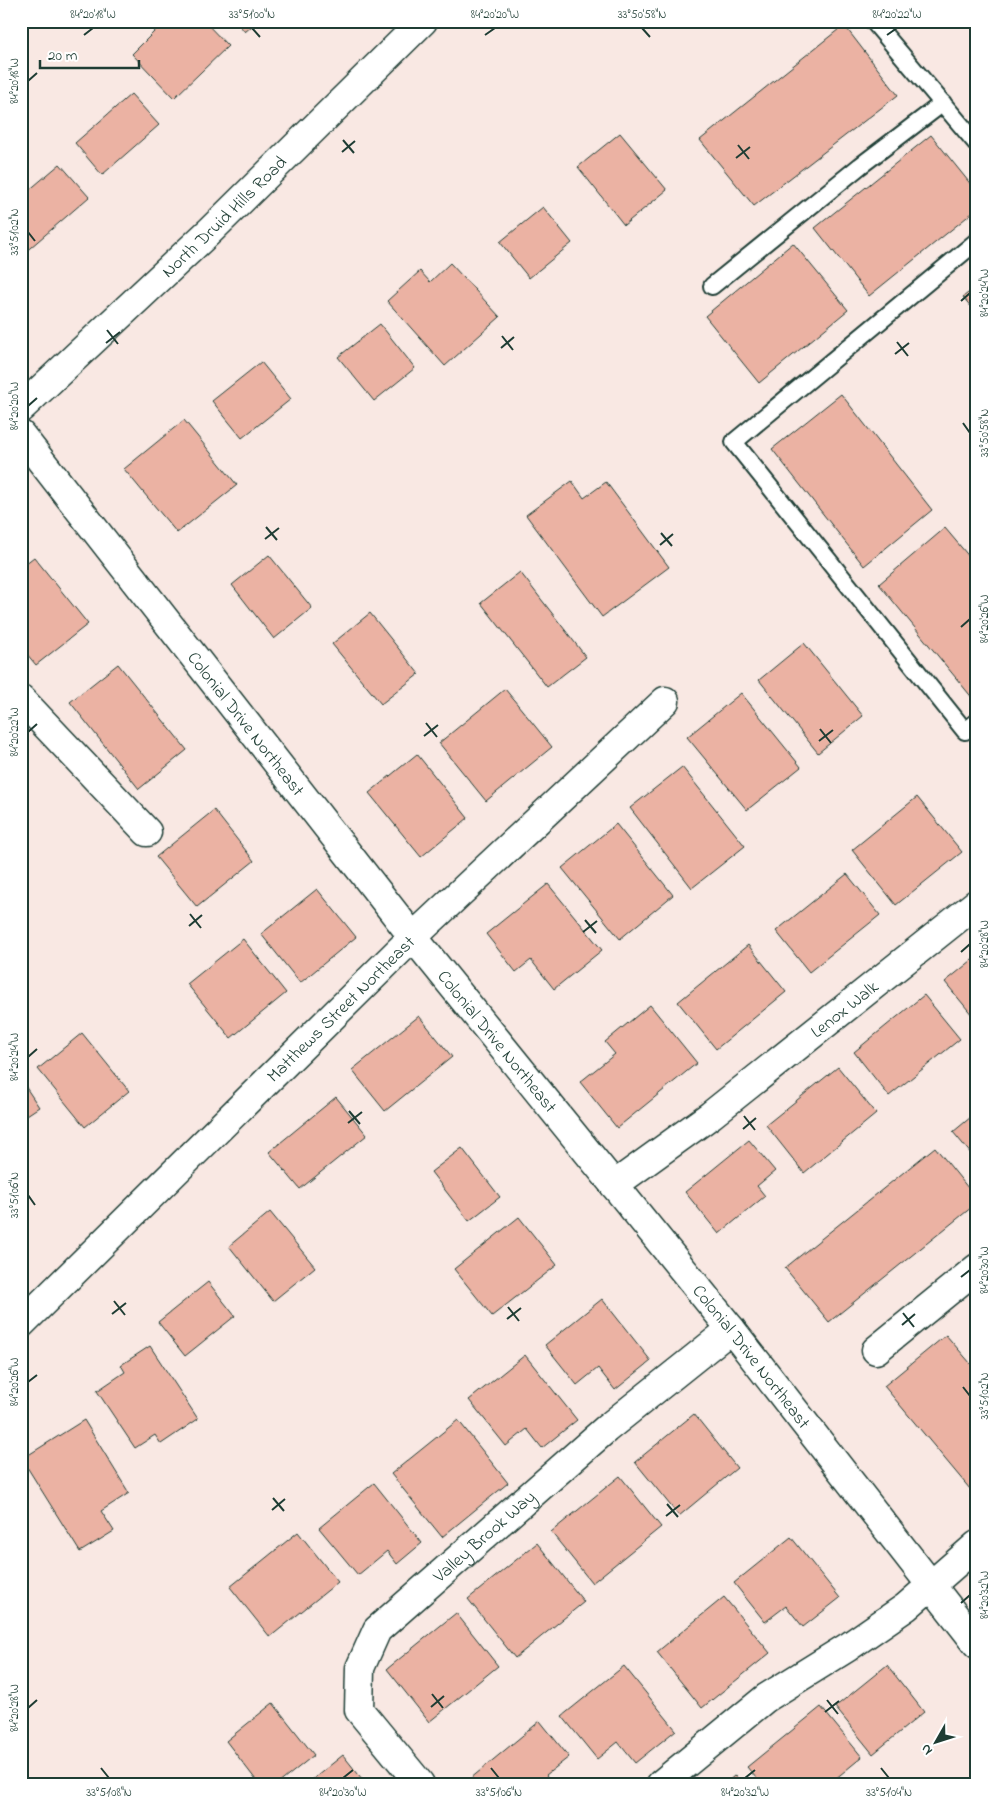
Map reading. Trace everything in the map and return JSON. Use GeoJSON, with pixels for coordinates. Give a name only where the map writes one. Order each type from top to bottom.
{"type":"FeatureCollection","features":[{"type":"Feature","properties":{"kind":"street","name":"North Druid Hills Road"},"geometry":{"type":"LineString","coordinates":[[21,408],[211,230],[424,21]]}},
{"type":"Feature","properties":{"kind":"street","name":"Colonial Drive Northeast"},"geometry":{"type":"LineString","coordinates":[[21,435],[413,937],[731,1329],[977,1644]]}},
{"type":"Feature","properties":{"kind":"street","name":"Matthews Street Northeast"},"geometry":{"type":"LineString","coordinates":[[21,1324],[413,937],[665,701]]}},
{"type":"Feature","properties":{"kind":"street"},"geometry":{"type":"LineString","coordinates":[[26,714],[147,832]]}},
{"type":"Feature","properties":{"kind":"street","name":"Lenox Walk"},"geometry":{"type":"LineString","coordinates":[[614,1185],[711,1115],[977,903]]}},
{"type":"Feature","properties":{"kind":"street"},"geometry":{"type":"LineString","coordinates":[[876,1350],[973,1278]]}},
{"type":"Feature","properties":{"kind":"street","name":"Valley Brook Way"},"geometry":{"type":"LineString","coordinates":[[420,1784],[360,1710],[360,1668],[377,1630],[606,1429],[731,1329]]}},
{"type":"Feature","properties":{"kind":"street"},"geometry":{"type":"LineString","coordinates":[[661,1784],[766,1698],[906,1607],[977,1546]]}},
{"type":"Feature","properties":{"kind":"lane"},"geometry":{"type":"LineString","coordinates":[[874,21],[977,144]]}},
{"type":"Feature","properties":{"kind":"lane"},"geometry":{"type":"LineString","coordinates":[[712,286],[860,166],[943,103]]}},
{"type":"Feature","properties":{"kind":"lane"},"geometry":{"type":"LineString","coordinates":[[977,241],[734,442],[965,731],[977,722]]}},
{"type":"Feature","properties":{"kind":"building"},"geometry":{"type":"Polygon","coordinates":[[[165,21],[204,21],[228,46],[174,98],[132,54],[165,21]]]}},
{"type":"Feature","properties":{"kind":"building"},"geometry":{"type":"Polygon","coordinates":[[[236,21],[258,21],[245,32],[236,21]]]}},
{"type":"Feature","properties":{"kind":"building"},"geometry":{"type":"Polygon","coordinates":[[[844,25],[898,95],[754,206],[700,140],[844,25]]]}},
{"type":"Feature","properties":{"kind":"building"},"geometry":{"type":"Polygon","coordinates":[[[131,94],[159,125],[102,175],[75,143],[131,94]]]}},
{"type":"Feature","properties":{"kind":"building"},"geometry":{"type":"Polygon","coordinates":[[[620,133],[667,190],[624,225],[578,167],[620,133]]]}},
{"type":"Feature","properties":{"kind":"building"},"geometry":{"type":"Polygon","coordinates":[[[931,135],[977,192],[977,209],[869,296],[815,228],[931,135]]]}},
{"type":"Feature","properties":{"kind":"building"},"geometry":{"type":"Polygon","coordinates":[[[60,164],[89,197],[23,254],[21,197],[60,164]]]}},
{"type":"Feature","properties":{"kind":"building"},"geometry":{"type":"Polygon","coordinates":[[[543,207],[572,243],[529,278],[500,242],[543,207]]]}},
{"type":"Feature","properties":{"kind":"building"},"geometry":{"type":"Polygon","coordinates":[[[793,243],[848,310],[759,383],[705,316],[793,243]]]}},
{"type":"Feature","properties":{"kind":"building"},"geometry":{"type":"Polygon","coordinates":[[[450,263],[500,317],[445,366],[387,301],[420,271],[430,282],[450,263]]]}},
{"type":"Feature","properties":{"kind":"building"},"geometry":{"type":"Polygon","coordinates":[[[977,286],[977,314],[963,297],[977,286]]]}},
{"type":"Feature","properties":{"kind":"building"},"geometry":{"type":"Polygon","coordinates":[[[380,324],[415,368],[374,401],[338,357],[380,324]]]}},
{"type":"Feature","properties":{"kind":"building"},"geometry":{"type":"Polygon","coordinates":[[[261,362],[291,399],[242,438],[212,401],[261,362]]]}},
{"type":"Feature","properties":{"kind":"building"},"geometry":{"type":"Polygon","coordinates":[[[841,394],[932,510],[864,566],[772,449],[841,394]]]}},
{"type":"Feature","properties":{"kind":"building"},"geometry":{"type":"Polygon","coordinates":[[[184,420],[237,485],[177,533],[124,469],[184,420]]]}},
{"type":"Feature","properties":{"kind":"building"},"geometry":{"type":"Polygon","coordinates":[[[572,481],[584,498],[606,482],[669,567],[602,617],[526,515],[572,481]]]}},
{"type":"Feature","properties":{"kind":"building"},"geometry":{"type":"Polygon","coordinates":[[[945,528],[977,566],[977,698],[974,700],[879,584],[945,528]]]}},
{"type":"Feature","properties":{"kind":"building"},"geometry":{"type":"Polygon","coordinates":[[[269,555],[312,608],[274,639],[232,585],[269,555]]]}},
{"type":"Feature","properties":{"kind":"building"},"geometry":{"type":"Polygon","coordinates":[[[34,557],[88,624],[36,665],[21,647],[21,567],[34,557]]]}},
{"type":"Feature","properties":{"kind":"building"},"geometry":{"type":"Polygon","coordinates":[[[520,572],[586,657],[547,687],[481,603],[520,572]]]}},
{"type":"Feature","properties":{"kind":"building"},"geometry":{"type":"Polygon","coordinates":[[[370,613],[419,674],[381,704],[332,644],[370,613]]]}},
{"type":"Feature","properties":{"kind":"building"},"geometry":{"type":"Polygon","coordinates":[[[804,643],[863,716],[818,753],[759,680],[804,643]]]}},
{"type":"Feature","properties":{"kind":"building"},"geometry":{"type":"Polygon","coordinates":[[[118,664],[187,750],[139,789],[70,702],[118,664]]]}},
{"type":"Feature","properties":{"kind":"building"},"geometry":{"type":"Polygon","coordinates":[[[505,689],[552,747],[486,801],[439,743],[505,689]]]}},
{"type":"Feature","properties":{"kind":"building"},"geometry":{"type":"Polygon","coordinates":[[[741,693],[801,767],[747,810],[687,737],[741,693]]]}},
{"type":"Feature","properties":{"kind":"building"},"geometry":{"type":"Polygon","coordinates":[[[417,754],[468,818],[421,857],[369,793],[417,754]]]}},
{"type":"Feature","properties":{"kind":"building"},"geometry":{"type":"Polygon","coordinates":[[[682,767],[745,846],[692,888],[630,808],[682,767]]]}},
{"type":"Feature","properties":{"kind":"building"},"geometry":{"type":"Polygon","coordinates":[[[917,797],[962,852],[896,905],[852,850],[917,797]]]}},
{"type":"Feature","properties":{"kind":"building"},"geometry":{"type":"Polygon","coordinates":[[[214,810],[254,861],[197,907],[156,857],[214,810]]]}},
{"type":"Feature","properties":{"kind":"building"},"geometry":{"type":"Polygon","coordinates":[[[616,824],[673,895],[620,939],[562,868],[616,824]]]}},
{"type":"Feature","properties":{"kind":"building"},"geometry":{"type":"Polygon","coordinates":[[[847,874],[880,915],[809,972],[776,931],[847,874]]]}},
{"type":"Feature","properties":{"kind":"building"},"geometry":{"type":"Polygon","coordinates":[[[548,884],[602,950],[554,989],[531,960],[516,972],[486,934],[548,884]]]}},
{"type":"Feature","properties":{"kind":"building"},"geometry":{"type":"Polygon","coordinates":[[[317,889],[356,937],[300,983],[261,934],[317,889]]]}},
{"type":"Feature","properties":{"kind":"building"},"geometry":{"type":"Polygon","coordinates":[[[243,939],[286,993],[231,1038],[187,984],[243,939]]]}},
{"type":"Feature","properties":{"kind":"building"},"geometry":{"type":"Polygon","coordinates":[[[748,945],[786,992],[716,1049],[678,1002],[748,945]]]}},
{"type":"Feature","properties":{"kind":"building"},"geometry":{"type":"Polygon","coordinates":[[[977,956],[977,1021],[945,982],[977,956]]]}},
{"type":"Feature","properties":{"kind":"building"},"geometry":{"type":"Polygon","coordinates":[[[924,995],[960,1039],[889,1096],[854,1052],[924,995]]]}},
{"type":"Feature","properties":{"kind":"building"},"geometry":{"type":"Polygon","coordinates":[[[650,1005],[697,1063],[617,1128],[580,1082],[615,1054],[605,1042],[650,1005]]]}},
{"type":"Feature","properties":{"kind":"building"},"geometry":{"type":"Polygon","coordinates":[[[419,1016],[452,1057],[385,1111],[352,1070],[419,1016]]]}},
{"type":"Feature","properties":{"kind":"building"},"geometry":{"type":"Polygon","coordinates":[[[82,1033],[129,1091],[85,1127],[38,1069],[82,1033]]]}},
{"type":"Feature","properties":{"kind":"building"},"geometry":{"type":"Polygon","coordinates":[[[838,1067],[876,1114],[804,1173],[766,1125],[838,1067]]]}},
{"type":"Feature","properties":{"kind":"building"},"geometry":{"type":"Polygon","coordinates":[[[21,1080],[39,1107],[21,1119],[21,1080]]]}},
{"type":"Feature","properties":{"kind":"building"},"geometry":{"type":"Polygon","coordinates":[[[336,1097],[367,1135],[300,1189],[269,1152],[336,1097]]]}},
{"type":"Feature","properties":{"kind":"building"},"geometry":{"type":"Polygon","coordinates":[[[977,1112],[977,1161],[953,1132],[977,1112]]]}},
{"type":"Feature","properties":{"kind":"building"},"geometry":{"type":"Polygon","coordinates":[[[749,1140],[775,1171],[757,1186],[765,1196],[719,1234],[685,1192],[749,1140]]]}},
{"type":"Feature","properties":{"kind":"building"},"geometry":{"type":"Polygon","coordinates":[[[935,1147],[977,1199],[977,1203],[829,1322],[785,1268],[935,1147]]]}},
{"type":"Feature","properties":{"kind":"building"},"geometry":{"type":"Polygon","coordinates":[[[462,1148],[500,1197],[469,1221],[431,1172],[462,1148]]]}},
{"type":"Feature","properties":{"kind":"building"},"geometry":{"type":"Polygon","coordinates":[[[270,1212],[315,1267],[273,1301],[229,1246],[270,1212]]]}},
{"type":"Feature","properties":{"kind":"building"},"geometry":{"type":"Polygon","coordinates":[[[519,1217],[557,1265],[492,1316],[454,1269],[519,1217]]]}},
{"type":"Feature","properties":{"kind":"building"},"geometry":{"type":"Polygon","coordinates":[[[208,1282],[235,1316],[185,1356],[158,1322],[208,1282]]]}},
{"type":"Feature","properties":{"kind":"building"},"geometry":{"type":"Polygon","coordinates":[[[602,1299],[651,1361],[615,1390],[598,1368],[577,1385],[545,1345],[602,1299]]]}},
{"type":"Feature","properties":{"kind":"building"},"geometry":{"type":"Polygon","coordinates":[[[946,1335],[977,1371],[977,1483],[970,1489],[884,1386],[946,1335]]]}},
{"type":"Feature","properties":{"kind":"building"},"geometry":{"type":"Polygon","coordinates":[[[150,1346],[198,1419],[161,1444],[155,1435],[135,1448],[97,1391],[125,1372],[121,1365],[150,1346]]]}},
{"type":"Feature","properties":{"kind":"building"},"geometry":{"type":"Polygon","coordinates":[[[525,1355],[577,1420],[542,1448],[527,1429],[506,1446],[469,1400],[525,1355]]]}},
{"type":"Feature","properties":{"kind":"building"},"geometry":{"type":"Polygon","coordinates":[[[694,1414],[737,1468],[679,1516],[635,1462],[694,1414]]]}},
{"type":"Feature","properties":{"kind":"building"},"geometry":{"type":"Polygon","coordinates":[[[84,1420],[129,1493],[101,1511],[114,1531],[80,1552],[22,1459],[84,1420]]]}},
{"type":"Feature","properties":{"kind":"building"},"geometry":{"type":"Polygon","coordinates":[[[458,1420],[508,1483],[442,1537],[391,1474],[458,1420]]]}},
{"type":"Feature","properties":{"kind":"building"},"geometry":{"type":"Polygon","coordinates":[[[620,1476],[661,1527],[592,1583],[551,1532],[620,1476]]]}},
{"type":"Feature","properties":{"kind":"building"},"geometry":{"type":"Polygon","coordinates":[[[374,1483],[422,1543],[397,1564],[387,1551],[358,1575],[319,1528],[374,1483]]]}},
{"type":"Feature","properties":{"kind":"building"},"geometry":{"type":"Polygon","coordinates":[[[298,1532],[338,1582],[270,1637],[230,1587],[298,1532]]]}},
{"type":"Feature","properties":{"kind":"building"},"geometry":{"type":"Polygon","coordinates":[[[791,1537],[840,1598],[803,1627],[786,1606],[765,1622],[734,1583],[791,1537]]]}},
{"type":"Feature","properties":{"kind":"building"},"geometry":{"type":"Polygon","coordinates":[[[537,1543],[584,1602],[515,1658],[468,1599],[537,1543]]]}},
{"type":"Feature","properties":{"kind":"building"},"geometry":{"type":"Polygon","coordinates":[[[724,1597],[770,1653],[702,1708],[657,1652],[724,1597]]]}},
{"type":"Feature","properties":{"kind":"building"},"geometry":{"type":"Polygon","coordinates":[[[456,1613],[498,1666],[429,1722],[387,1669],[456,1613]]]}},
{"type":"Feature","properties":{"kind":"building"},"geometry":{"type":"Polygon","coordinates":[[[887,1665],[924,1712],[873,1754],[835,1707],[887,1665]]]}},
{"type":"Feature","properties":{"kind":"building"},"geometry":{"type":"Polygon","coordinates":[[[624,1666],[676,1730],[635,1763],[618,1742],[597,1759],[562,1716],[624,1666]]]}},
{"type":"Feature","properties":{"kind":"building"},"geometry":{"type":"Polygon","coordinates":[[[273,1703],[314,1755],[278,1784],[259,1784],[226,1741],[273,1703]]]}},
{"type":"Feature","properties":{"kind":"building"},"geometry":{"type":"Polygon","coordinates":[[[821,1707],[862,1757],[829,1784],[761,1784],[747,1767],[821,1707]]]}},
{"type":"Feature","properties":{"kind":"building"},"geometry":{"type":"Polygon","coordinates":[[[540,1721],[569,1757],[546,1775],[553,1784],[464,1784],[540,1721]]]}},
{"type":"Feature","properties":{"kind":"building"},"geometry":{"type":"Polygon","coordinates":[[[343,1755],[366,1784],[307,1784],[343,1755]]]}},
{"type":"Feature","properties":{"kind":"building"},"geometry":{"type":"Polygon","coordinates":[[[735,1775],[742,1784],[725,1784],[735,1775]]]}}]}
